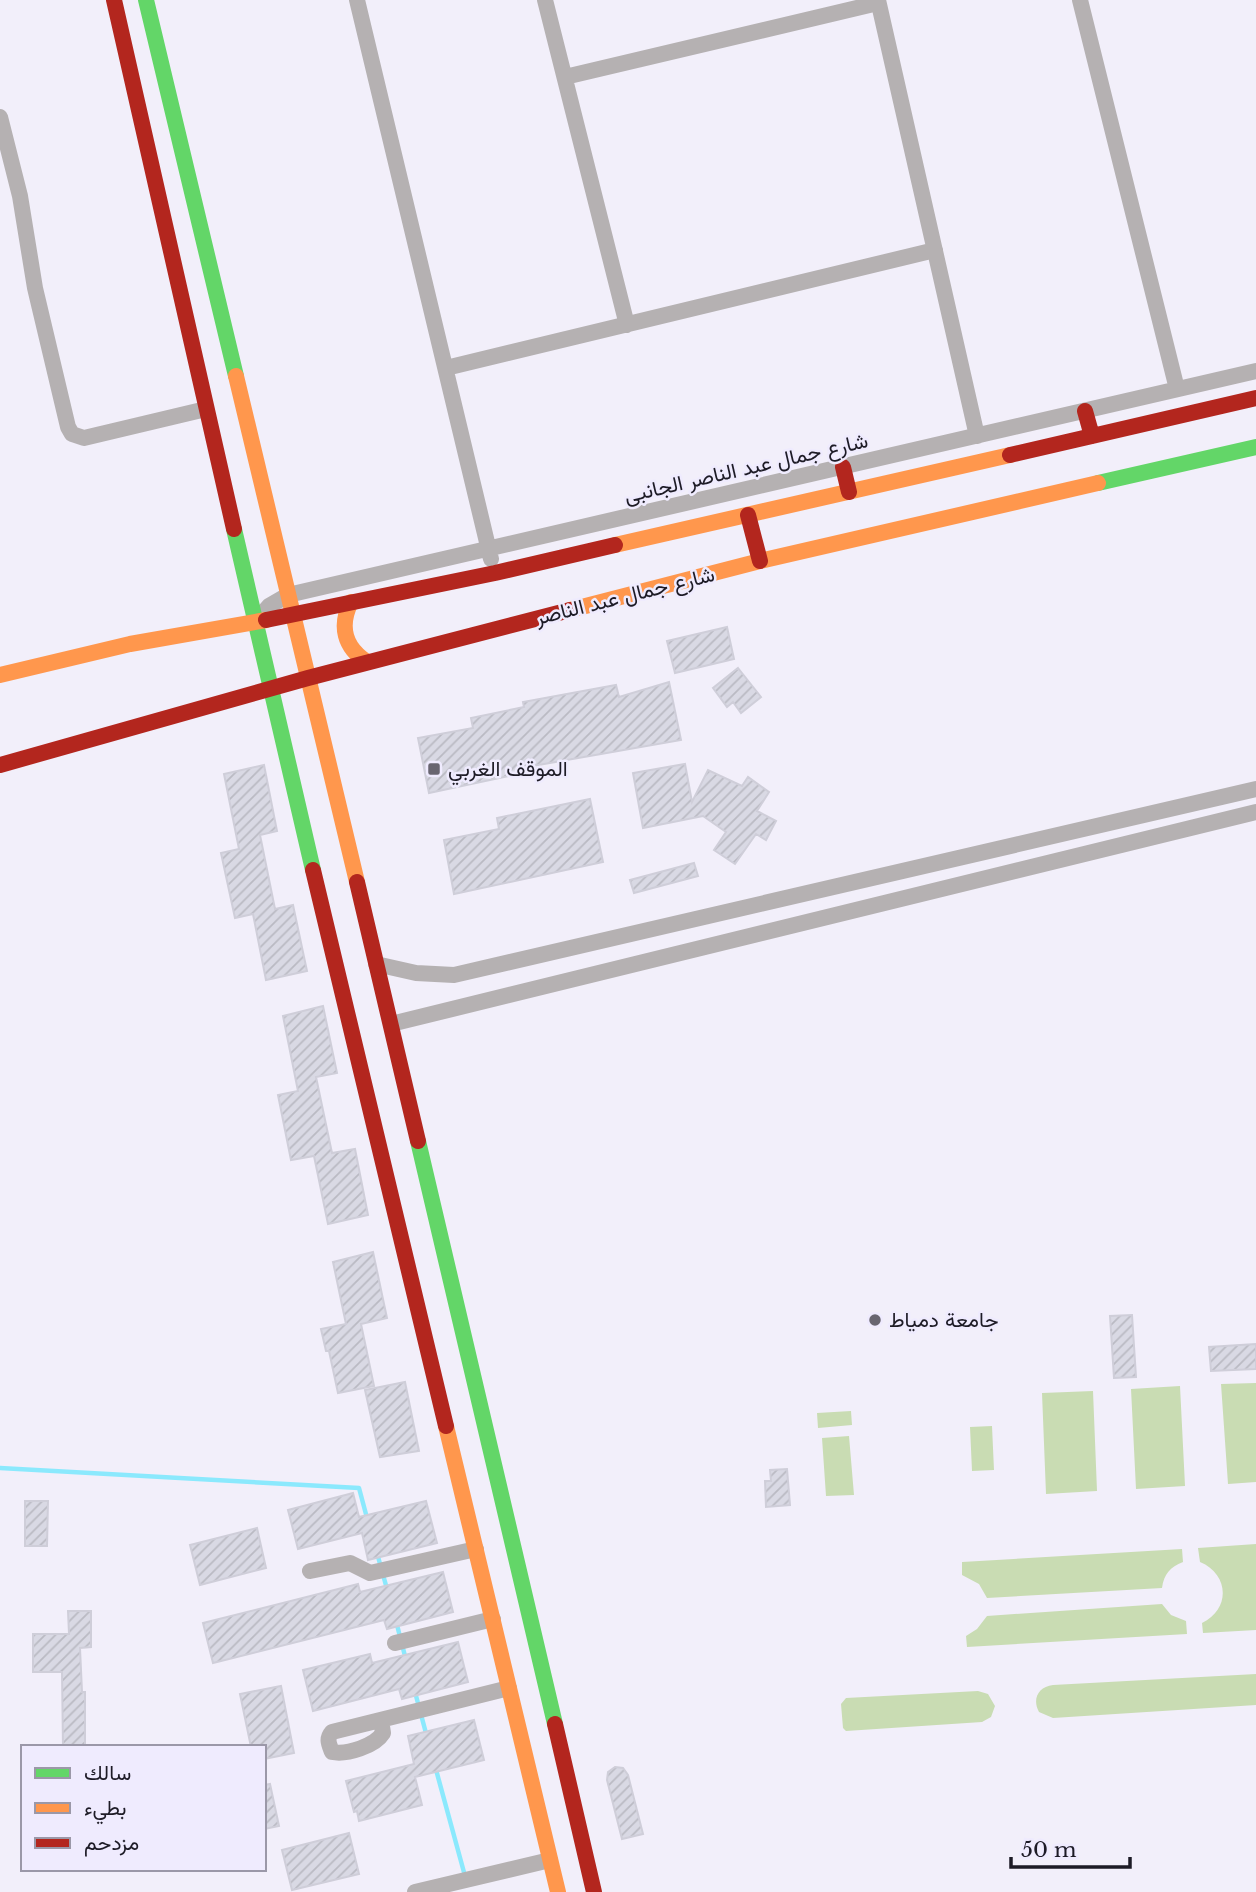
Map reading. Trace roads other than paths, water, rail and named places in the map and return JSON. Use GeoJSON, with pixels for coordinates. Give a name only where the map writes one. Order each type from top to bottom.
{"type":"FeatureCollection","features":[{"type":"Feature","properties":{"kind":"main road"},"geometry":{"type":"LineString","coordinates":[[114,0],[270,688],[558,1892]]}},
{"type":"Feature","properties":{"kind":"main road"},"geometry":{"type":"LineString","coordinates":[[146,0],[391,1024],[594,1892]]}},
{"type":"Feature","properties":{"kind":"main road"},"geometry":{"type":"LineString","coordinates":[[0,675],[130,644],[255,622],[495,573],[1256,398]]}},
{"type":"Feature","properties":{"kind":"main road"},"geometry":{"type":"LineString","coordinates":[[1085,411],[1092,436]]}},
{"type":"Feature","properties":{"kind":"main road","name":"شارع جمال عبد الناصر"},"geometry":{"type":"LineString","coordinates":[[0,765],[270,688],[760,561],[1256,447]]}},
{"type":"Feature","properties":{"kind":"main road"},"geometry":{"type":"LineString","coordinates":[[843,467],[849,492]]}},
{"type":"Feature","properties":{"kind":"main road"},"geometry":{"type":"LineString","coordinates":[[748,515],[760,561]]}},
{"type":"Feature","properties":{"kind":"main road"},"geometry":{"type":"LineString","coordinates":[[351,602],[342,624],[345,640],[354,653],[367,662]]}},
{"type":"Feature","properties":{"kind":"street"},"geometry":{"type":"LineString","coordinates":[[357,0],[495,573]]}},
{"type":"Feature","properties":{"kind":"street"},"geometry":{"type":"LineString","coordinates":[[545,0],[627,324]]}},
{"type":"Feature","properties":{"kind":"street"},"geometry":{"type":"LineString","coordinates":[[1080,0],[1177,389]]}},
{"type":"Feature","properties":{"kind":"street"},"geometry":{"type":"LineString","coordinates":[[565,77],[878,1],[977,436]]}},
{"type":"Feature","properties":{"kind":"street"},"geometry":{"type":"LineString","coordinates":[[0,117],[20,196],[35,288],[72,434],[83,438],[206,409]]}},
{"type":"Feature","properties":{"kind":"street"},"geometry":{"type":"LineString","coordinates":[[446,368],[935,250]]}},
{"type":"Feature","properties":{"kind":"street","name":"شارع جمال عبد الناصر الجانبى"},"geometry":{"type":"LineString","coordinates":[[255,622],[269,606],[288,595],[1256,371]]}},
{"type":"Feature","properties":{"kind":"street"},"geometry":{"type":"LineString","coordinates":[[376,964],[416,973],[454,975],[1256,789]]}},
{"type":"Feature","properties":{"kind":"street"},"geometry":{"type":"LineString","coordinates":[[391,1024],[1256,812]]}},
{"type":"Feature","properties":{"kind":"street"},"geometry":{"type":"LineString","coordinates":[[310,1571],[350,1563],[370,1573],[476,1549]]}},
{"type":"Feature","properties":{"kind":"street"},"geometry":{"type":"LineString","coordinates":[[395,1643],[493,1619]]}},
{"type":"Feature","properties":{"kind":"street"},"geometry":{"type":"LineString","coordinates":[[381,1720],[509,1688]]}},
{"type":"Feature","properties":{"kind":"street"},"geometry":{"type":"LineString","coordinates":[[415,1892],[550,1860]]}},
{"type":"Feature","properties":{"kind":"waterway"},"geometry":{"type":"LineString","coordinates":[[0,1468],[359,1488],[367,1518]]}},
{"type":"Feature","properties":{"kind":"waterway"},"geometry":{"type":"LineString","coordinates":[[377,1553],[387,1589]]}},
{"type":"Feature","properties":{"kind":"waterway"},"geometry":{"type":"LineString","coordinates":[[396,1621],[406,1660]]}},
{"type":"Feature","properties":{"kind":"waterway"},"geometry":{"type":"LineString","coordinates":[[415,1692],[427,1737]]}},
{"type":"Feature","properties":{"kind":"waterway"},"geometry":{"type":"LineString","coordinates":[[435,1766],[465,1876]]}},
{"type":"Feature","properties":{"kind":"place","name":"الموقف الغربي"},"geometry":{"type":"Point","coordinates":[434,769]}},
{"type":"Feature","properties":{"kind":"place","name":"جامعة دمياط"},"geometry":{"type":"Point","coordinates":[875,1320]}}]}
